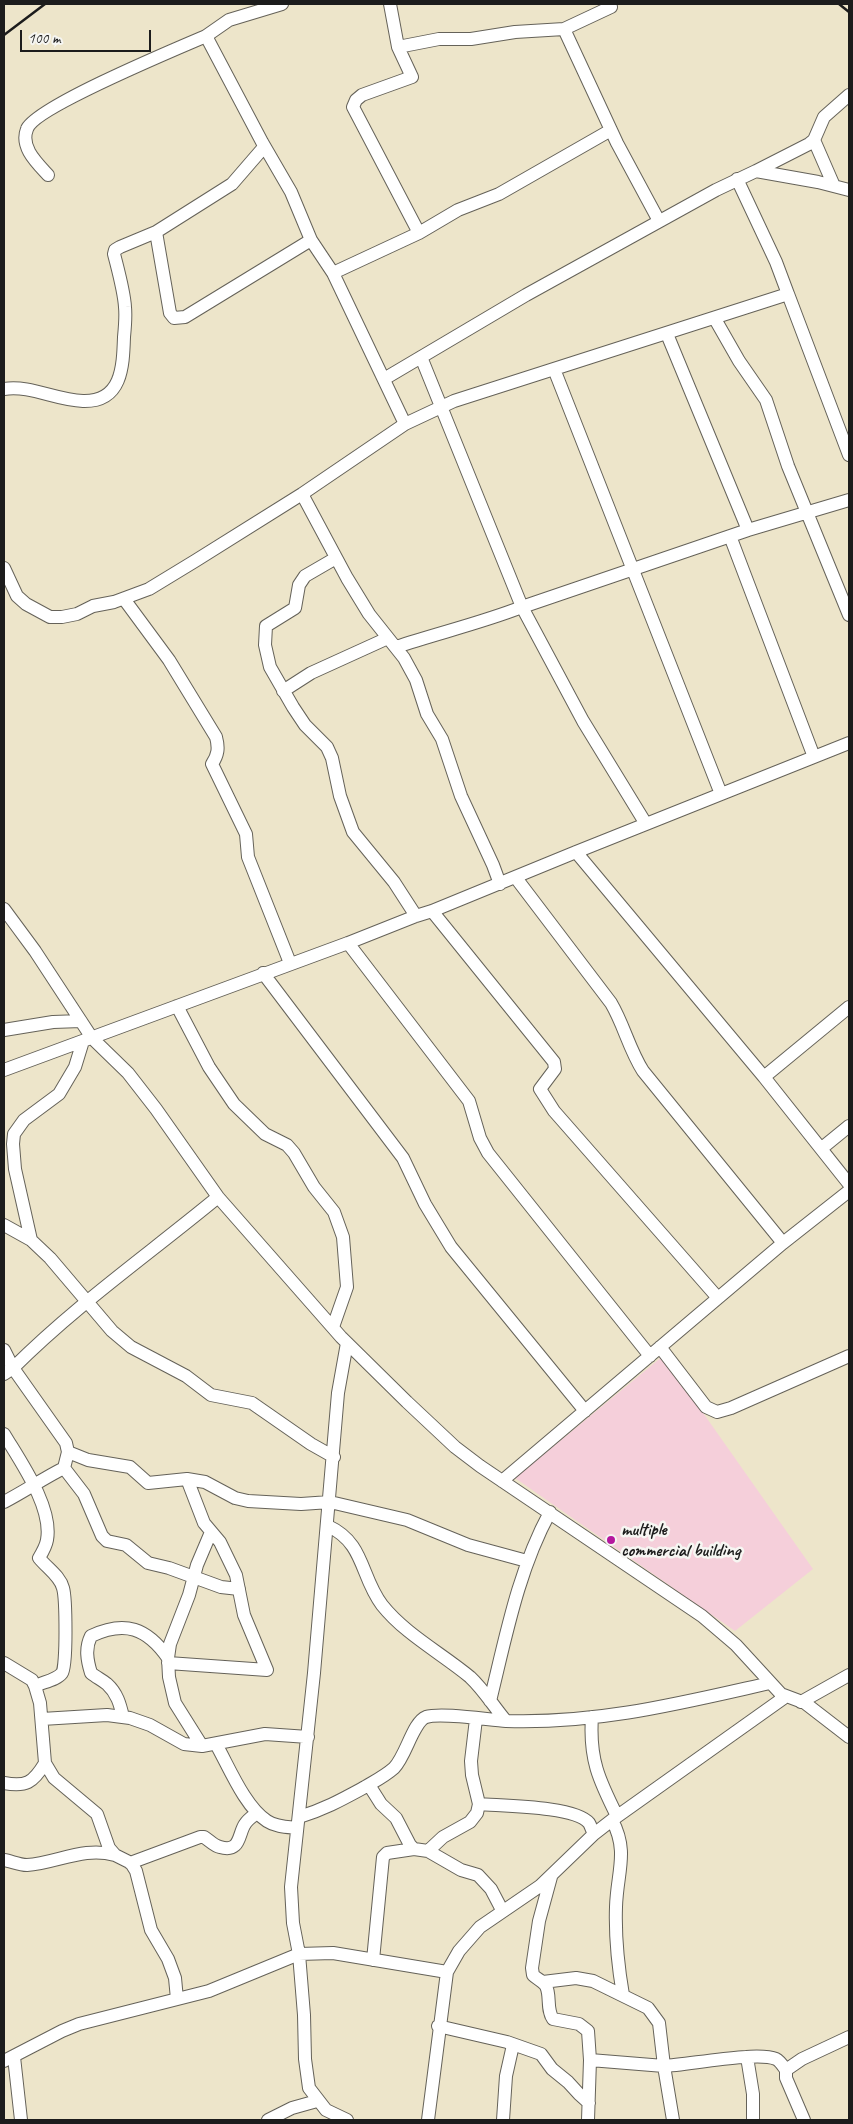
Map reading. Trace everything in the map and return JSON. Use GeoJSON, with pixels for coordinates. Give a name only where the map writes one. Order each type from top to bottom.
{"type":"FeatureCollection","features":[{"type":"Feature","properties":{"kind":"street"},"geometry":{"type":"LineString","coordinates":[[48,175],[28,150],[26,133],[32,120],[73,96],[206,36],[229,20],[282,4]]}},
{"type":"Feature","properties":{"kind":"street"},"geometry":{"type":"LineString","coordinates":[[390,4],[398,47],[412,77],[362,95],[356,100],[353,107],[419,232]]}},
{"type":"Feature","properties":{"kind":"street"},"geometry":{"type":"LineString","coordinates":[[398,47],[439,39],[471,39],[515,32],[564,29],[611,7]]}},
{"type":"Feature","properties":{"kind":"street"},"geometry":{"type":"LineString","coordinates":[[564,29],[611,130],[659,221]]}},
{"type":"Feature","properties":{"kind":"street"},"geometry":{"type":"LineString","coordinates":[[206,36],[264,147],[291,192],[311,240],[333,273],[406,424]]}},
{"type":"Feature","properties":{"kind":"street"},"geometry":{"type":"LineString","coordinates":[[384,380],[526,295],[659,221],[737,179],[805,147],[814,140],[824,116],[849,95]]}},
{"type":"Feature","properties":{"kind":"street"},"geometry":{"type":"LineString","coordinates":[[333,273],[419,232],[458,210],[499,194],[611,130]]}},
{"type":"Feature","properties":{"kind":"street"},"geometry":{"type":"LineString","coordinates":[[814,140],[834,186]]}},
{"type":"Feature","properties":{"kind":"street"},"geometry":{"type":"LineString","coordinates":[[4,389],[23,388],[63,399],[81,401],[98,400],[110,394],[122,372],[126,306],[114,254],[115,250],[120,246],[156,232],[232,184],[264,147]]}},
{"type":"Feature","properties":{"kind":"street"},"geometry":{"type":"LineString","coordinates":[[756,171],[849,190]]}},
{"type":"Feature","properties":{"kind":"street"},"geometry":{"type":"LineString","coordinates":[[737,179],[776,262],[849,455]]}},
{"type":"Feature","properties":{"kind":"street"},"geometry":{"type":"LineString","coordinates":[[156,232],[170,313],[174,318],[185,317],[311,240]]}},
{"type":"Feature","properties":{"kind":"street"},"geometry":{"type":"LineString","coordinates":[[4,568],[17,596],[26,604],[50,617],[62,618],[77,614],[93,606],[124,599],[149,588],[302,494],[406,424],[440,407],[788,294]]}},
{"type":"Feature","properties":{"kind":"street"},"geometry":{"type":"LineString","coordinates":[[715,319],[739,361],[766,400],[788,466],[849,614]]}},
{"type":"Feature","properties":{"kind":"street"},"geometry":{"type":"LineString","coordinates":[[667,334],[748,530]]}},
{"type":"Feature","properties":{"kind":"street"},"geometry":{"type":"LineString","coordinates":[[421,357],[522,606],[583,721],[646,824]]}},
{"type":"Feature","properties":{"kind":"street"},"geometry":{"type":"LineString","coordinates":[[554,369],[721,794]]}},
{"type":"Feature","properties":{"kind":"street"},"geometry":{"type":"LineString","coordinates":[[302,494],[336,558],[369,614],[404,658],[416,680],[427,714],[442,739],[462,796],[493,864],[500,884]]}},
{"type":"Feature","properties":{"kind":"street"},"geometry":{"type":"LineString","coordinates":[[283,691],[311,673],[392,642],[489,620],[522,606],[748,530],[849,500]]}},
{"type":"Feature","properties":{"kind":"street"},"geometry":{"type":"LineString","coordinates":[[730,536],[814,758]]}},
{"type":"Feature","properties":{"kind":"street"},"geometry":{"type":"LineString","coordinates":[[336,558],[305,576],[299,585],[295,608],[266,626],[266,654],[270,667],[283,691],[305,725],[327,747],[332,758],[340,796],[353,832],[394,882],[416,916]]}},
{"type":"Feature","properties":{"kind":"street"},"geometry":{"type":"LineString","coordinates":[[124,599],[169,660],[216,737],[218,745],[217,755],[212,764],[246,834],[248,857],[290,963]]}},
{"type":"Feature","properties":{"kind":"street"},"geometry":{"type":"LineString","coordinates":[[4,1070],[416,916],[432,912],[576,852],[849,744]]}},
{"type":"Feature","properties":{"kind":"street"},"geometry":{"type":"LineString","coordinates":[[576,852],[764,1077],[849,1184]]}},
{"type":"Feature","properties":{"kind":"street"},"geometry":{"type":"LineString","coordinates":[[516,878],[611,1004],[624,1026],[632,1052],[644,1070],[783,1242]]}},
{"type":"Feature","properties":{"kind":"street"},"geometry":{"type":"LineString","coordinates":[[4,910],[35,951],[81,1021],[87,1040],[133,1080],[218,1197],[347,1343],[406,1402],[455,1447],[502,1481],[702,1616],[736,1645],[770,1683],[785,1696],[801,1702],[849,1737]]}},
{"type":"Feature","properties":{"kind":"street"},"geometry":{"type":"LineString","coordinates":[[432,912],[554,1062],[555,1069],[540,1089],[554,1111],[718,1298]]}},
{"type":"Feature","properties":{"kind":"street"},"geometry":{"type":"LineString","coordinates":[[348,943],[469,1101],[480,1138],[488,1153],[650,1356]]}},
{"type":"Feature","properties":{"kind":"street"},"geometry":{"type":"LineString","coordinates":[[263,973],[403,1158],[450,1247],[585,1411]]}},
{"type":"Feature","properties":{"kind":"street"},"geometry":{"type":"LineString","coordinates":[[177,1006],[210,1067],[234,1104],[265,1134],[287,1145],[294,1153],[314,1187],[334,1212],[343,1238],[348,1287],[333,1327]]}},
{"type":"Feature","properties":{"kind":"street"},"geometry":{"type":"LineString","coordinates":[[764,1077],[849,1007]]}},
{"type":"Feature","properties":{"kind":"street"},"geometry":{"type":"LineString","coordinates":[[5,1027],[81,1021]]}},
{"type":"Feature","properties":{"kind":"street"},"geometry":{"type":"LineString","coordinates":[[31,1240],[15,1169],[14,1134],[24,1120],[60,1094],[87,1040]]}},
{"type":"Feature","properties":{"kind":"street"},"geometry":{"type":"LineString","coordinates":[[822,1148],[849,1126]]}},
{"type":"Feature","properties":{"kind":"street"},"geometry":{"type":"LineString","coordinates":[[502,1481],[783,1242],[849,1190]]}},
{"type":"Feature","properties":{"kind":"street"},"geometry":{"type":"LineString","coordinates":[[8,1371],[87,1300],[154,1250],[218,1197]]}},
{"type":"Feature","properties":{"kind":"street"},"geometry":{"type":"LineString","coordinates":[[4,1225],[31,1240],[50,1258],[112,1331],[131,1347],[186,1376],[211,1395],[252,1403],[311,1444],[334,1457]]}},
{"type":"Feature","properties":{"kind":"street"},"geometry":{"type":"LineString","coordinates":[[347,1343],[338,1393],[328,1526],[308,1737],[291,1887],[293,1923],[299,1954],[304,2015],[305,2059],[309,2088],[317,2101],[326,2110],[347,2120]]}},
{"type":"Feature","properties":{"kind":"street"},"geometry":{"type":"LineString","coordinates":[[660,1347],[706,1407],[717,1412],[731,1408],[849,1356]]}},
{"type":"Feature","properties":{"kind":"street"},"geometry":{"type":"LineString","coordinates":[[4,1350],[8,1371],[66,1443],[68,1452],[64,1468],[34,1483],[4,1502]]}},
{"type":"Feature","properties":{"kind":"street"},"geometry":{"type":"LineString","coordinates":[[4,1434],[34,1483],[47,1528],[47,1540],[39,1558],[59,1579],[64,1589],[64,1672],[58,1678],[35,1686]]}},
{"type":"Feature","properties":{"kind":"street"},"geometry":{"type":"LineString","coordinates":[[68,1452],[88,1460],[130,1467],[148,1483],[187,1479],[205,1482],[235,1498],[248,1501],[301,1504],[330,1502],[407,1520],[468,1545],[527,1561]]}},
{"type":"Feature","properties":{"kind":"street"},"geometry":{"type":"LineString","coordinates":[[64,1468],[84,1494],[102,1536],[107,1540],[126,1545],[148,1563],[221,1587],[240,1589]]}},
{"type":"Feature","properties":{"kind":"street"},"geometry":{"type":"LineString","coordinates":[[168,1660],[267,1670],[246,1622],[236,1575],[229,1560],[204,1523],[187,1479]]}},
{"type":"Feature","properties":{"kind":"street"},"geometry":{"type":"LineString","coordinates":[[490,1701],[515,1596],[527,1561],[550,1512]]}},
{"type":"Feature","properties":{"kind":"street"},"geometry":{"type":"LineString","coordinates":[[328,1526],[339,1531],[353,1545],[373,1590],[391,1616],[472,1680],[506,1721]]}},
{"type":"Feature","properties":{"kind":"street"},"geometry":{"type":"LineString","coordinates":[[202,1746],[176,1703],[169,1677],[168,1660],[170,1644],[211,1532]]}},
{"type":"Feature","properties":{"kind":"street"},"geometry":{"type":"LineString","coordinates":[[123,1717],[119,1700],[113,1690],[91,1673],[87,1654],[91,1636],[123,1626],[133,1629],[157,1643],[168,1660]]}},
{"type":"Feature","properties":{"kind":"street"},"geometry":{"type":"LineString","coordinates":[[4,1663],[32,1680],[40,1703],[45,1763],[54,1778],[64,1788],[97,1814],[109,1848],[115,1855]]}},
{"type":"Feature","properties":{"kind":"street"},"geometry":{"type":"LineString","coordinates":[[801,1702],[849,1675]]}},
{"type":"Feature","properties":{"kind":"street"},"geometry":{"type":"LineString","coordinates":[[216,1744],[257,1814],[268,1822],[282,1826],[298,1822],[383,1778],[395,1766],[405,1751],[415,1728],[424,1718],[429,1716],[506,1721],[563,1721],[642,1712],[770,1683]]}},
{"type":"Feature","properties":{"kind":"street"},"geometry":{"type":"LineString","coordinates":[[428,2120],[438,2026],[447,1972],[459,1951],[480,1927],[551,1877],[594,1834],[614,1818],[785,1696]]}},
{"type":"Feature","properties":{"kind":"street"},"geometry":{"type":"LineString","coordinates":[[42,1719],[107,1715],[123,1717],[150,1725],[184,1744],[202,1746],[253,1735],[308,1737]]}},
{"type":"Feature","properties":{"kind":"street"},"geometry":{"type":"LineString","coordinates":[[592,1717],[591,1749],[594,1765],[620,1835],[622,1850],[618,1882],[616,1930],[619,1973],[624,1995]]}},
{"type":"Feature","properties":{"kind":"street"},"geometry":{"type":"LineString","coordinates":[[428,1851],[443,1838],[470,1822],[477,1813],[479,1804],[472,1774],[476,1719]]}},
{"type":"Feature","properties":{"kind":"street"},"geometry":{"type":"LineString","coordinates":[[4,1783],[18,1785],[29,1783],[45,1763]]}},
{"type":"Feature","properties":{"kind":"street"},"geometry":{"type":"LineString","coordinates":[[369,1784],[381,1804],[396,1818],[414,1849]]}},
{"type":"Feature","properties":{"kind":"street"},"geometry":{"type":"LineString","coordinates":[[479,1804],[562,1811],[585,1820],[589,1823],[594,1834]]}},
{"type":"Feature","properties":{"kind":"street"},"geometry":{"type":"LineString","coordinates":[[130,1863],[200,1837],[207,1839],[220,1848],[229,1848],[236,1845],[240,1840],[246,1822],[257,1814]]}},
{"type":"Feature","properties":{"kind":"street"},"geometry":{"type":"LineString","coordinates":[[373,1960],[383,1856],[387,1853],[414,1849],[428,1851],[456,1867],[478,1875],[491,1889],[502,1910]]}},
{"type":"Feature","properties":{"kind":"street"},"geometry":{"type":"LineString","coordinates":[[4,1860],[24,1865],[84,1852],[95,1852],[115,1855],[130,1863],[136,1871],[151,1930],[168,1959],[175,1978],[177,1999]]}},
{"type":"Feature","properties":{"kind":"street"},"geometry":{"type":"LineString","coordinates":[[551,1877],[539,1921],[532,1968],[533,1975],[543,1982],[547,1989],[550,2015],[553,2020],[579,2024],[588,2031],[590,2060],[588,2120]]}},
{"type":"Feature","properties":{"kind":"street"},"geometry":{"type":"LineString","coordinates":[[21,2120],[9,2059],[44,2040],[80,2024],[209,1991],[299,1954],[333,1953],[447,1972]]}},
{"type":"Feature","properties":{"kind":"street"},"geometry":{"type":"LineString","coordinates":[[543,1982],[576,1978],[593,1981],[648,2008],[656,2016],[661,2029],[664,2066],[673,2120]]}},
{"type":"Feature","properties":{"kind":"street"},"geometry":{"type":"LineString","coordinates":[[438,2026],[541,2054],[552,2069],[589,2103]]}},
{"type":"Feature","properties":{"kind":"street"},"geometry":{"type":"LineString","coordinates":[[786,2070],[802,2059],[849,2037]]}},
{"type":"Feature","properties":{"kind":"street"},"geometry":{"type":"LineString","coordinates":[[503,2120],[506,2076],[513,2045]]}},
{"type":"Feature","properties":{"kind":"street"},"geometry":{"type":"LineString","coordinates":[[590,2060],[664,2066],[747,2057],[775,2058],[780,2061],[786,2070],[786,2078],[804,2120]]}},
{"type":"Feature","properties":{"kind":"street"},"geometry":{"type":"LineString","coordinates":[[747,2057],[753,2094],[753,2120]]}},
{"type":"Feature","properties":{"kind":"street"},"geometry":{"type":"LineString","coordinates":[[268,2120],[292,2108],[317,2101]]}},
{"type":"Feature","properties":{"kind":"shaded area"},"geometry":{"type":"Polygon","coordinates":[[[663,1356],[813,1569],[735,1631],[515,1478],[663,1356]]]}},
{"type":"Feature","properties":{"kind":"railway"},"geometry":{"type":"LineString","coordinates":[[4,35],[45,4]]}},
{"type":"Feature","properties":{"kind":"railway"},"geometry":{"type":"LineString","coordinates":[[839,4],[849,12]]}},
{"type":"Feature","properties":{"kind":"place","name":"multiple commercial building"},"geometry":{"type":"Point","coordinates":[611,1540]}}]}
